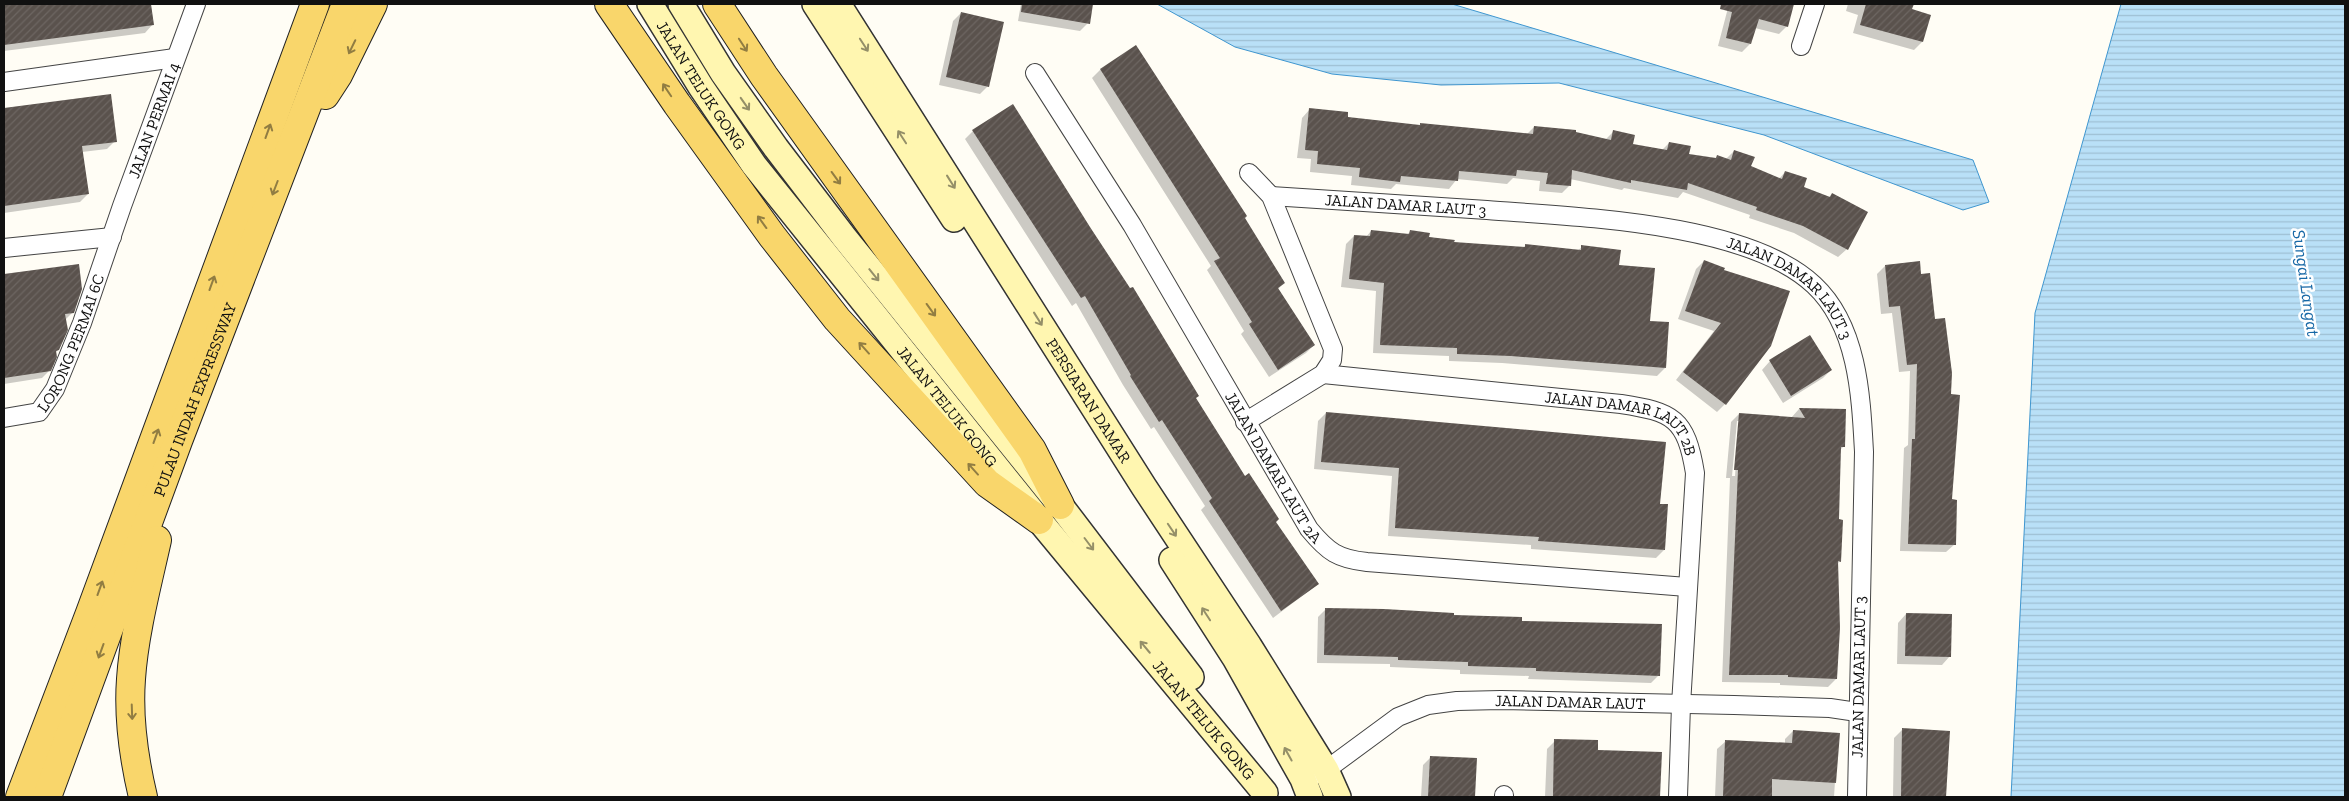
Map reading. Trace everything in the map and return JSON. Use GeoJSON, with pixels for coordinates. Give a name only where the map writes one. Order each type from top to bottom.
{"type":"FeatureCollection","features":[{"type":"Feature","properties":{"kind":"main road","name":"PULAU INDAH EXPRESSWAY"},"geometry":{"type":"LineString","coordinates":[[20,797],[315,4]]}},
{"type":"Feature","properties":{"kind":"main road","name":"PULAU INDAH EXPRESSWAY"},"geometry":{"type":"LineString","coordinates":[[48,797],[178,441],[346,4]]}},
{"type":"Feature","properties":{"kind":"main road"},"geometry":{"type":"LineString","coordinates":[[293,143],[338,75],[373,4]]}},
{"type":"Feature","properties":{"kind":"main road"},"geometry":{"type":"LineString","coordinates":[[609,4],[677,104],[772,236],[837,319],[987,483],[1049,512]]}},
{"type":"Feature","properties":{"kind":"main road"},"geometry":{"type":"LineString","coordinates":[[717,4],[764,76],[1032,450],[1049,512]]}},
{"type":"Feature","properties":{"kind":"main road"},"geometry":{"type":"LineString","coordinates":[[143,797],[133,755],[131,679],[143,603],[178,441]]}},
{"type":"Feature","properties":{"kind":"main road"},"geometry":{"type":"LineString","coordinates":[[6,797],[90,613]]}},
{"type":"Feature","properties":{"kind":"street","name":"JALAN PERMAI 4"},"geometry":{"type":"LineString","coordinates":[[112,236],[196,4]]}},
{"type":"Feature","properties":{"kind":"street","name":"JALAN TELUK GONG"},"geometry":{"type":"LineString","coordinates":[[650,4],[701,88],[754,165],[824,252],[1049,512],[1230,728],[1266,795]]}},
{"type":"Feature","properties":{"kind":"street","name":"JALAN TELUK GONG"},"geometry":{"type":"LineString","coordinates":[[681,4],[723,73],[776,148],[1049,512]]}},
{"type":"Feature","properties":{"kind":"street","name":"PERSIARAN DAMAR"},"geometry":{"type":"LineString","coordinates":[[815,4],[1235,658],[1306,788]]}},
{"type":"Feature","properties":{"kind":"street","name":"PERSIARAN DAMAR"},"geometry":{"type":"LineString","coordinates":[[838,4],[1144,487],[1249,646],[1326,770],[1338,797]]}},
{"type":"Feature","properties":{"kind":"street"},"geometry":{"type":"LineString","coordinates":[[1800,46],[1815,4]]}},
{"type":"Feature","properties":{"kind":"street"},"geometry":{"type":"LineString","coordinates":[[4,82],[175,58]]}},
{"type":"Feature","properties":{"kind":"street","name":"JALAN DAMAR LAUT 2A"},"geometry":{"type":"LineString","coordinates":[[1035,73],[1132,225],[1309,529],[1328,550],[1348,560],[1687,587]]}},
{"type":"Feature","properties":{"kind":"street"},"geometry":{"type":"LineString","coordinates":[[1245,422],[1323,374],[1332,360],[1333,349],[1271,196],[1249,172]]}},
{"type":"Feature","properties":{"kind":"street","name":"JALAN DAMAR LAUT 3"},"geometry":{"type":"LineString","coordinates":[[1271,196],[1550,215],[1651,225],[1721,239],[1769,258],[1796,272],[1814,285],[1830,304],[1846,338],[1854,365],[1861,402],[1864,452],[1857,797]]}},
{"type":"Feature","properties":{"kind":"street"},"geometry":{"type":"LineString","coordinates":[[4,248],[112,236]]}},
{"type":"Feature","properties":{"kind":"street","name":"LORONG PERMAI 6C"},"geometry":{"type":"LineString","coordinates":[[4,418],[39,412],[50,398],[82,323],[112,236]]}},
{"type":"Feature","properties":{"kind":"street","name":"JALAN DAMAR LAUT 2B"},"geometry":{"type":"LineString","coordinates":[[1323,374],[1621,404],[1665,413],[1681,427],[1690,444],[1695,473],[1687,587],[1678,797]]}},
{"type":"Feature","properties":{"kind":"street","name":"JALAN DAMAR LAUT"},"geometry":{"type":"LineString","coordinates":[[1306,788],[1326,770],[1398,717],[1428,704],[1501,700],[1830,708],[1858,712]]}},
{"type":"Feature","properties":{"kind":"water"},"geometry":{"type":"Polygon","coordinates":[[[1157,4],[1452,4],[1973,160],[1989,202],[1963,210],[1764,135],[1559,83],[1441,85],[1332,74],[1235,47],[1157,4]]]}},
{"type":"Feature","properties":{"kind":"water","name":"Sungai Langat"},"geometry":{"type":"Polygon","coordinates":[[[2121,4],[2345,4],[2345,797],[2011,797],[2035,313],[2121,4]]]}},
{"type":"Feature","properties":{"kind":"building"},"geometry":{"type":"Polygon","coordinates":[[[4,4],[151,4],[154,25],[4,45],[4,4]]]}},
{"type":"Feature","properties":{"kind":"building"},"geometry":{"type":"Polygon","coordinates":[[[1022,4],[1093,4],[1090,24],[1021,12],[1022,4]]]}},
{"type":"Feature","properties":{"kind":"building"},"geometry":{"type":"Polygon","coordinates":[[[1721,4],[1794,4],[1788,27],[1759,19],[1751,44],[1726,38],[1732,12],[1720,9],[1721,4]]]}},
{"type":"Feature","properties":{"kind":"building"},"geometry":{"type":"Polygon","coordinates":[[[1866,4],[1914,4],[1912,9],[1931,15],[1923,42],[1860,25],[1866,4]]]}},
{"type":"Feature","properties":{"kind":"building"},"geometry":{"type":"Polygon","coordinates":[[[961,12],[1004,22],[989,87],[946,77],[961,12]]]}},
{"type":"Feature","properties":{"kind":"building"},"geometry":{"type":"Polygon","coordinates":[[[1136,45],[1247,216],[1245,218],[1285,283],[1278,288],[1315,345],[1278,370],[1249,324],[1252,322],[1214,261],[1220,258],[1100,69],[1136,45]]]}},
{"type":"Feature","properties":{"kind":"building"},"geometry":{"type":"Polygon","coordinates":[[[111,94],[117,142],[82,146],[89,194],[4,206],[4,108],[111,94]]]}},
{"type":"Feature","properties":{"kind":"building"},"geometry":{"type":"Polygon","coordinates":[[[1013,104],[1130,288],[1133,287],[1199,396],[1196,398],[1245,476],[1249,473],[1279,519],[1276,522],[1319,584],[1281,611],[1209,501],[1212,498],[1162,420],[1159,422],[1130,376],[1085,296],[1081,298],[972,130],[1013,104]]]}},
{"type":"Feature","properties":{"kind":"building"},"geometry":{"type":"Polygon","coordinates":[[[1309,108],[1348,112],[1348,117],[1420,125],[1420,123],[1533,134],[1534,126],[1576,130],[1576,132],[1611,140],[1613,130],[1635,135],[1633,144],[1667,150],[1669,142],[1691,146],[1689,154],[1716,158],[1717,155],[1731,160],[1734,150],[1755,157],[1751,166],[1782,179],[1785,171],[1807,178],[1804,187],[1830,197],[1832,193],[1868,212],[1848,250],[1803,226],[1756,210],[1757,207],[1688,183],[1687,190],[1631,180],[1631,183],[1572,170],[1571,186],[1546,184],[1548,173],[1517,170],[1516,176],[1459,171],[1458,181],[1401,176],[1400,182],[1359,177],[1360,168],[1317,164],[1318,151],[1305,150],[1309,108]]]}},
{"type":"Feature","properties":{"kind":"building"},"geometry":{"type":"Polygon","coordinates":[[[1371,230],[1409,234],[1410,230],[1430,233],[1429,237],[1455,240],[1454,242],[1525,247],[1525,244],[1581,250],[1581,245],[1621,250],[1619,265],[1655,268],[1650,321],[1669,322],[1666,368],[1511,356],[1457,354],[1457,348],[1380,345],[1384,283],[1349,279],[1354,235],[1370,236],[1371,230]]]}},
{"type":"Feature","properties":{"kind":"building"},"geometry":{"type":"Polygon","coordinates":[[[1704,260],[1725,268],[1724,270],[1790,291],[1771,346],[1726,405],[1683,372],[1721,323],[1685,311],[1704,260]]]}},
{"type":"Feature","properties":{"kind":"building"},"geometry":{"type":"Polygon","coordinates":[[[1920,261],[1921,274],[1930,273],[1935,319],[1945,318],[1952,373],[1951,394],[1960,395],[1952,499],[1957,500],[1956,545],[1908,544],[1912,439],[1915,439],[1917,364],[1907,365],[1900,306],[1889,307],[1885,265],[1920,261]]]}},
{"type":"Feature","properties":{"kind":"building"},"geometry":{"type":"Polygon","coordinates":[[[79,264],[82,289],[74,313],[65,314],[68,330],[59,350],[56,351],[57,357],[51,371],[4,378],[4,274],[79,264]]]}},
{"type":"Feature","properties":{"kind":"building"},"geometry":{"type":"Polygon","coordinates":[[[1810,335],[1832,370],[1791,396],[1769,360],[1810,335]]]}},
{"type":"Feature","properties":{"kind":"building"},"geometry":{"type":"Polygon","coordinates":[[[1799,408],[1846,409],[1845,447],[1841,447],[1839,519],[1843,520],[1841,562],[1838,561],[1840,628],[1837,679],[1788,677],[1788,675],[1729,675],[1738,470],[1734,470],[1739,413],[1805,418],[1799,408]]]}},
{"type":"Feature","properties":{"kind":"building"},"geometry":{"type":"Polygon","coordinates":[[[1326,412],[1666,442],[1660,504],[1668,504],[1665,550],[1538,541],[1539,537],[1395,528],[1399,468],[1321,462],[1326,412]]]}},
{"type":"Feature","properties":{"kind":"building"},"geometry":{"type":"Polygon","coordinates":[[[1325,608],[1384,609],[1454,613],[1454,615],[1522,617],[1522,621],[1662,624],[1660,676],[1536,671],[1536,668],[1468,666],[1468,662],[1398,660],[1398,657],[1324,655],[1325,608]]]}},
{"type":"Feature","properties":{"kind":"building"},"geometry":{"type":"Polygon","coordinates":[[[1906,613],[1952,614],[1951,657],[1905,656],[1906,613]]]}},
{"type":"Feature","properties":{"kind":"building"},"geometry":{"type":"Polygon","coordinates":[[[1902,728],[1950,731],[1946,797],[1901,797],[1902,728]]]}},
{"type":"Feature","properties":{"kind":"building"},"geometry":{"type":"Polygon","coordinates":[[[1793,730],[1840,733],[1836,783],[1772,779],[1772,797],[1723,797],[1725,740],[1792,743],[1793,730]]]}},
{"type":"Feature","properties":{"kind":"building"},"geometry":{"type":"Polygon","coordinates":[[[1554,739],[1598,740],[1598,750],[1662,752],[1660,797],[1553,796],[1554,739]]]}},
{"type":"Feature","properties":{"kind":"building"},"geometry":{"type":"Polygon","coordinates":[[[1430,756],[1477,758],[1475,797],[1428,797],[1430,756]]]}}]}
